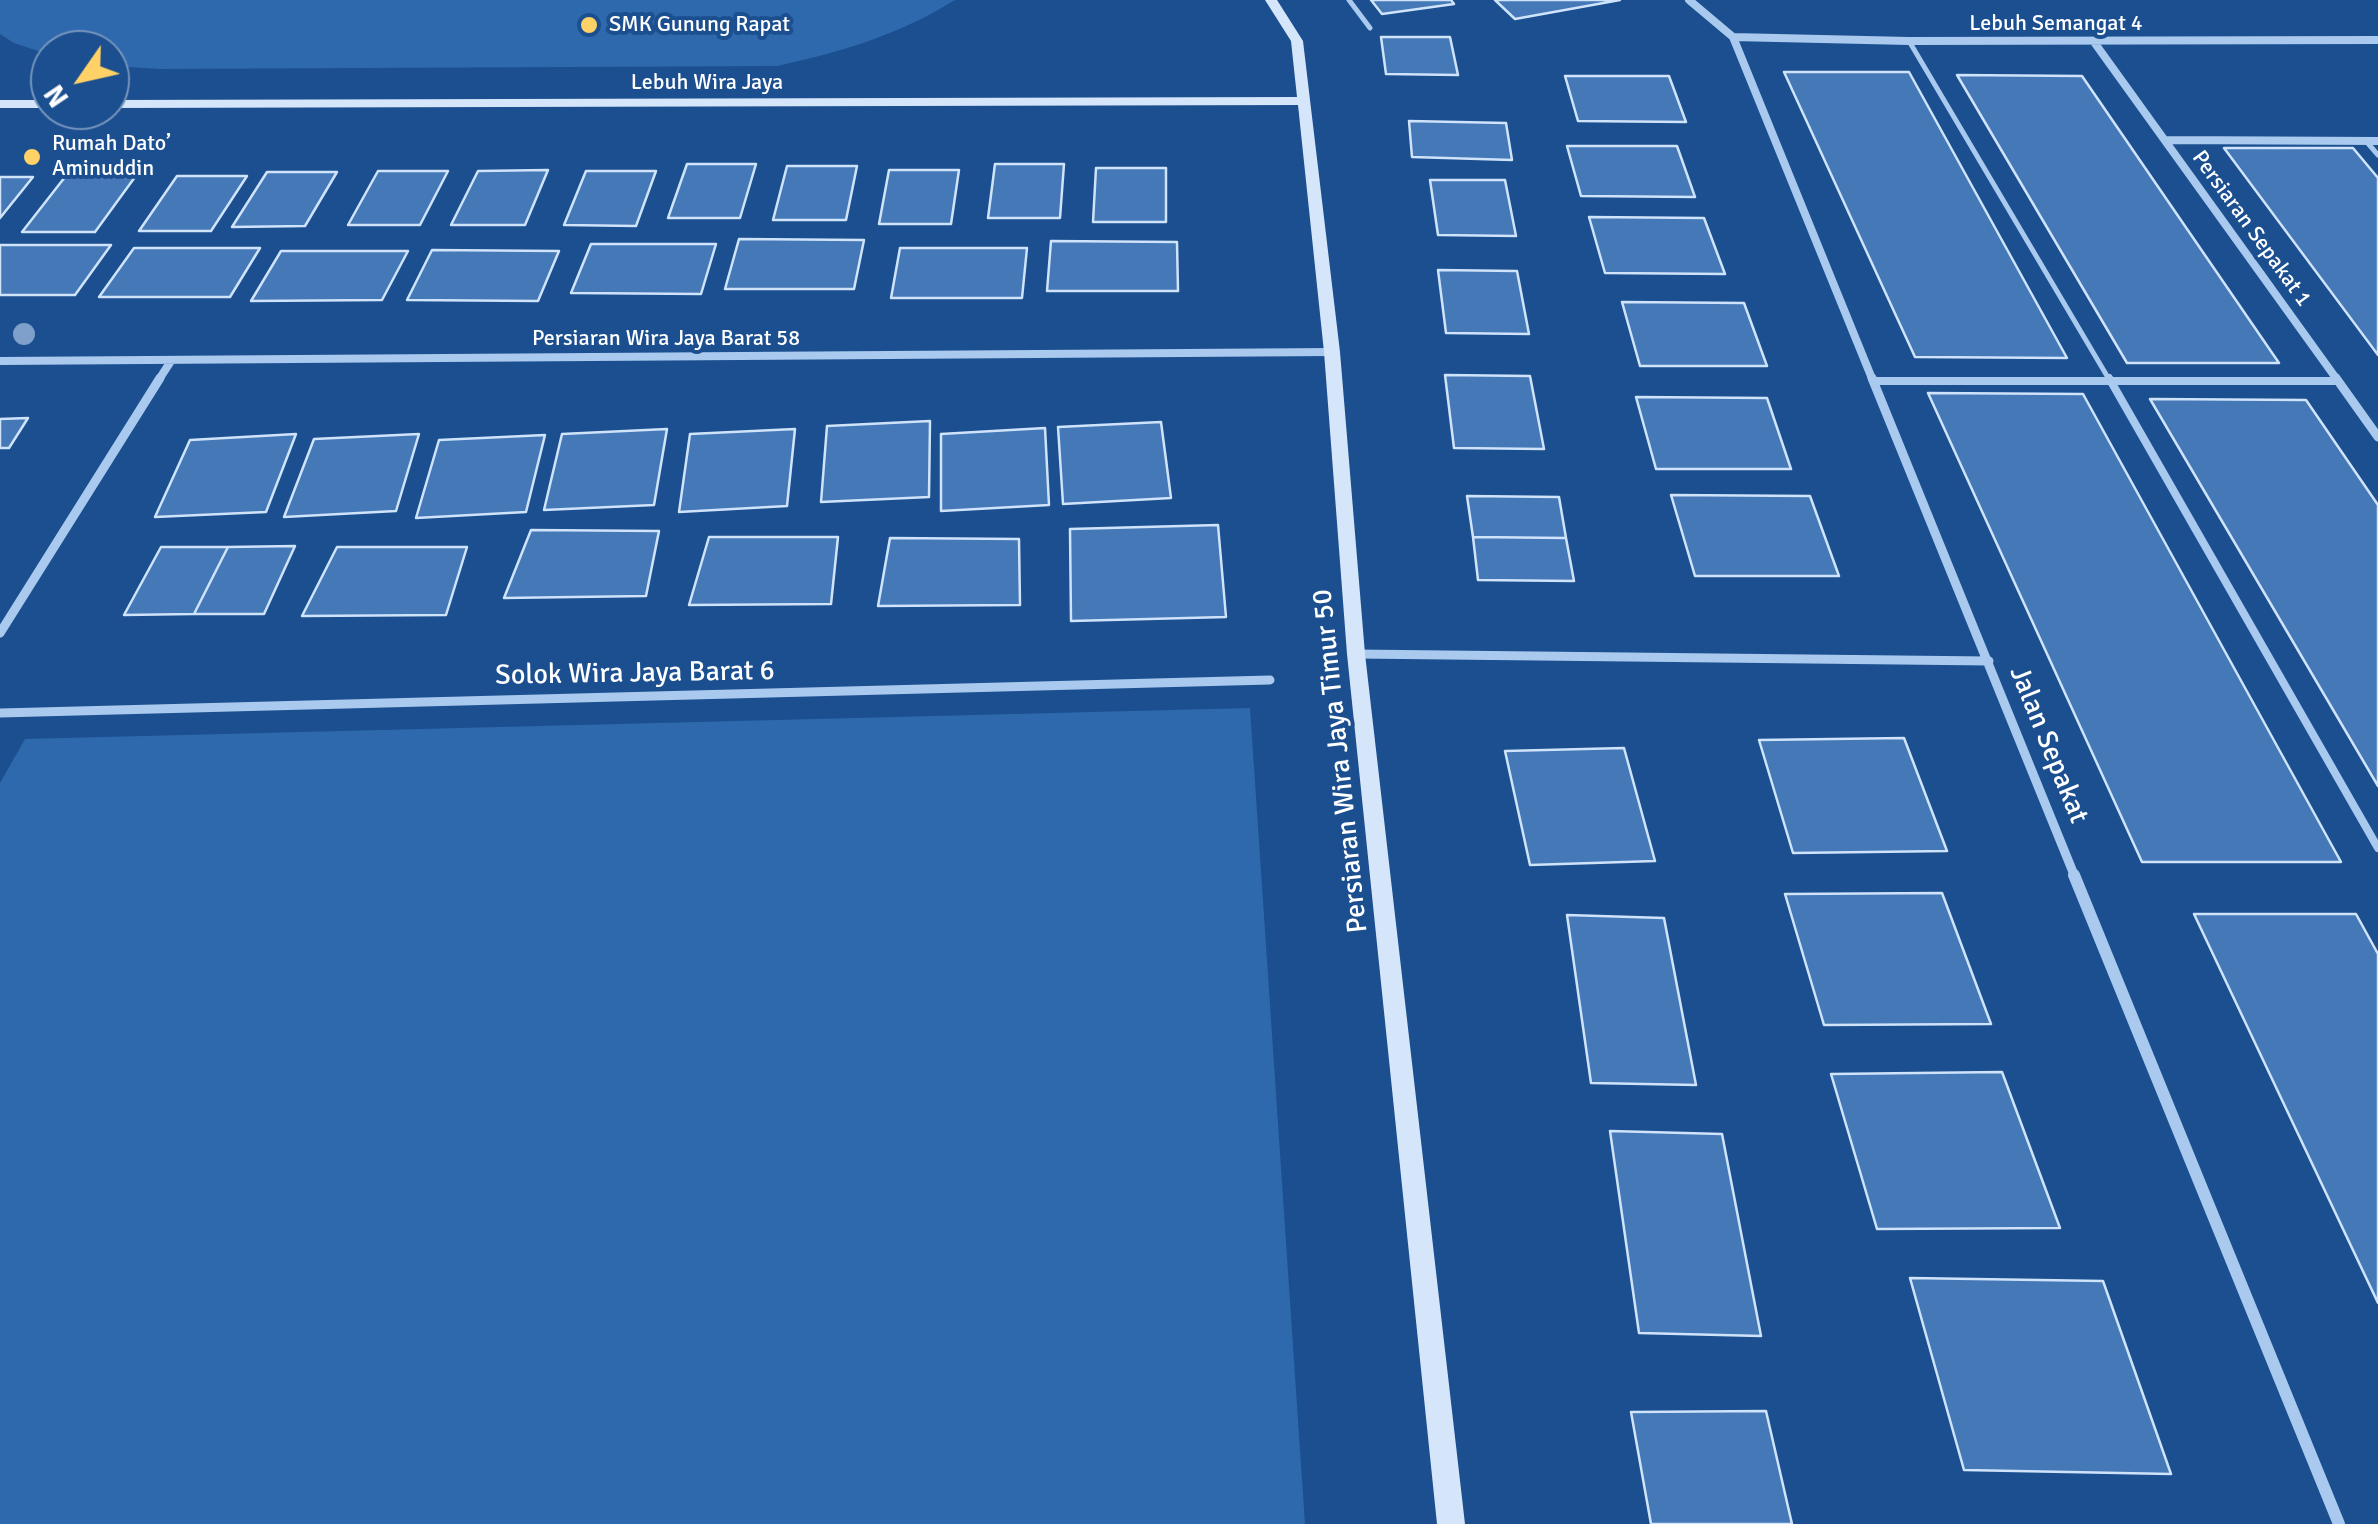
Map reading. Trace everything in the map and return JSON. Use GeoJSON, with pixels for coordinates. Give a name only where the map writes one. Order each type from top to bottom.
{"type":"FeatureCollection","features":[{"type":"Feature","properties":{"kind":"street","name":"Persiaran Wira Jaya Timur 50"},"geometry":{"type":"LineString","coordinates":[[1271,0],[1297,41],[1332,352],[1356,654],[1451,1524]]}},
{"type":"Feature","properties":{"kind":"street","name":"Jalan Sepakat"},"geometry":{"type":"LineString","coordinates":[[1689,0],[1733,38],[2340,1524]]}},
{"type":"Feature","properties":{"kind":"street","name":"Lebuh Semangat 4"},"geometry":{"type":"LineString","coordinates":[[1733,38],[1909,42],[2378,40]]}},
{"type":"Feature","properties":{"kind":"street","name":"Persiaran Sepakat 1"},"geometry":{"type":"LineString","coordinates":[[2094,42],[2378,436]]}},
{"type":"Feature","properties":{"kind":"street","name":"Lebuh Wira Jaya"},"geometry":{"type":"LineString","coordinates":[[130,104],[1304,102]]}},
{"type":"Feature","properties":{"kind":"street"},"geometry":{"type":"LineString","coordinates":[[0,104],[30,104]]}},
{"type":"Feature","properties":{"kind":"street"},"geometry":{"type":"LineString","coordinates":[[2166,140],[2378,141]]}},
{"type":"Feature","properties":{"kind":"street","name":"Persiaran Wira Jaya Barat 58"},"geometry":{"type":"LineString","coordinates":[[0,361],[1332,352]]}},
{"type":"Feature","properties":{"kind":"street"},"geometry":{"type":"LineString","coordinates":[[0,634],[171,360]]}},
{"type":"Feature","properties":{"kind":"street"},"geometry":{"type":"LineString","coordinates":[[1356,654],[1989,660]]}},
{"type":"Feature","properties":{"kind":"street","name":"Solok Wira Jaya Barat 6"},"geometry":{"type":"LineString","coordinates":[[0,712],[1270,680]]}},
{"type":"Feature","properties":{"kind":"lane"},"geometry":{"type":"LineString","coordinates":[[1349,0],[1370,28]]}},
{"type":"Feature","properties":{"kind":"lane"},"geometry":{"type":"LineString","coordinates":[[1909,42],[2110,379],[2378,848]]}},
{"type":"Feature","properties":{"kind":"lane"},"geometry":{"type":"LineString","coordinates":[[2366,141],[2378,155]]}},
{"type":"Feature","properties":{"kind":"lane"},"geometry":{"type":"LineString","coordinates":[[1875,381],[2338,381]]}},
{"type":"Feature","properties":{"kind":"shaded area","name":"SMK Gunung Rapat"},"geometry":{"type":"Polygon","coordinates":[[[0,0],[955,0],[869,41],[777,66],[160,69],[130,67],[130,30],[30,30],[30,48],[0,34],[0,0]]]}},
{"type":"Feature","properties":{"kind":"shaded area"},"geometry":{"type":"Polygon","coordinates":[[[1250,708],[1305,1524],[0,1524],[0,783],[25,739],[1250,708]]]}},
{"type":"Feature","properties":{"kind":"building"},"geometry":{"type":"Polygon","coordinates":[[[1371,0],[1451,0],[1454,4],[1382,14],[1371,0]]]}},
{"type":"Feature","properties":{"kind":"building"},"geometry":{"type":"Polygon","coordinates":[[[1495,0],[1620,0],[1515,19],[1495,0]]]}},
{"type":"Feature","properties":{"kind":"building"},"geometry":{"type":"Polygon","coordinates":[[[1381,37],[1450,37],[1458,75],[1386,74],[1381,37]]]}},
{"type":"Feature","properties":{"kind":"building"},"geometry":{"type":"Polygon","coordinates":[[[1784,72],[1909,72],[2067,358],[1915,357],[1784,72]]]}},
{"type":"Feature","properties":{"kind":"building"},"geometry":{"type":"Polygon","coordinates":[[[1957,75],[2082,76],[2279,363],[2127,363],[1957,75]]]}},
{"type":"Feature","properties":{"kind":"building"},"geometry":{"type":"Polygon","coordinates":[[[1565,76],[1669,76],[1686,122],[1578,121],[1565,76]]]}},
{"type":"Feature","properties":{"kind":"building"},"geometry":{"type":"Polygon","coordinates":[[[1409,121],[1506,123],[1512,160],[1412,157],[1409,121]]]}},
{"type":"Feature","properties":{"kind":"building"},"geometry":{"type":"Polygon","coordinates":[[[1567,146],[1677,146],[1695,197],[1581,196],[1567,146]]]}},
{"type":"Feature","properties":{"kind":"building"},"geometry":{"type":"Polygon","coordinates":[[[2224,148],[2353,148],[2378,178],[2378,355],[2224,148]]]}},
{"type":"Feature","properties":{"kind":"building"},"geometry":{"type":"Polygon","coordinates":[[[687,164],[756,164],[740,218],[668,218],[687,164]]]}},
{"type":"Feature","properties":{"kind":"building"},"geometry":{"type":"Polygon","coordinates":[[[995,164],[1064,164],[1060,218],[988,218],[995,164]]]}},
{"type":"Feature","properties":{"kind":"building"},"geometry":{"type":"Polygon","coordinates":[[[787,166],[857,166],[846,220],[773,220],[787,166]]]}},
{"type":"Feature","properties":{"kind":"building"},"geometry":{"type":"Polygon","coordinates":[[[1096,168],[1166,168],[1166,222],[1093,222],[1096,168]]]}},
{"type":"Feature","properties":{"kind":"building"},"geometry":{"type":"Polygon","coordinates":[[[548,170],[525,225],[451,225],[478,171],[548,170]]]}},
{"type":"Feature","properties":{"kind":"building"},"geometry":{"type":"Polygon","coordinates":[[[889,170],[959,170],[951,224],[879,224],[889,170]]]}},
{"type":"Feature","properties":{"kind":"building"},"geometry":{"type":"Polygon","coordinates":[[[378,171],[448,171],[420,225],[348,225],[378,171]]]}},
{"type":"Feature","properties":{"kind":"building"},"geometry":{"type":"Polygon","coordinates":[[[586,171],[656,171],[636,226],[564,225],[586,171]]]}},
{"type":"Feature","properties":{"kind":"building"},"geometry":{"type":"Polygon","coordinates":[[[267,172],[337,172],[305,226],[232,227],[267,172]]]}},
{"type":"Feature","properties":{"kind":"building"},"geometry":{"type":"Polygon","coordinates":[[[177,176],[247,176],[211,231],[139,231],[177,176]]]}},
{"type":"Feature","properties":{"kind":"building"},"geometry":{"type":"Polygon","coordinates":[[[0,177],[33,177],[0,218],[0,177]]]}},
{"type":"Feature","properties":{"kind":"building"},"geometry":{"type":"Polygon","coordinates":[[[65,177],[135,177],[95,232],[22,232],[65,177]]]}},
{"type":"Feature","properties":{"kind":"building"},"geometry":{"type":"Polygon","coordinates":[[[1430,180],[1505,180],[1516,236],[1438,235],[1430,180]]]}},
{"type":"Feature","properties":{"kind":"building"},"geometry":{"type":"Polygon","coordinates":[[[1589,217],[1704,218],[1725,274],[1605,273],[1589,217]]]}},
{"type":"Feature","properties":{"kind":"building"},"geometry":{"type":"Polygon","coordinates":[[[739,239],[864,240],[854,289],[725,289],[739,239]]]}},
{"type":"Feature","properties":{"kind":"building"},"geometry":{"type":"Polygon","coordinates":[[[1051,241],[1177,242],[1178,291],[1047,291],[1051,241]]]}},
{"type":"Feature","properties":{"kind":"building"},"geometry":{"type":"Polygon","coordinates":[[[591,244],[716,244],[701,294],[571,293],[591,244]]]}},
{"type":"Feature","properties":{"kind":"building"},"geometry":{"type":"Polygon","coordinates":[[[0,245],[111,245],[75,295],[0,295],[0,245]]]}},
{"type":"Feature","properties":{"kind":"building"},"geometry":{"type":"Polygon","coordinates":[[[134,248],[260,248],[230,297],[99,297],[134,248]]]}},
{"type":"Feature","properties":{"kind":"building"},"geometry":{"type":"Polygon","coordinates":[[[900,248],[1027,248],[1022,298],[891,298],[900,248]]]}},
{"type":"Feature","properties":{"kind":"building"},"geometry":{"type":"Polygon","coordinates":[[[432,250],[559,251],[538,301],[407,300],[432,250]]]}},
{"type":"Feature","properties":{"kind":"building"},"geometry":{"type":"Polygon","coordinates":[[[281,251],[408,251],[382,300],[251,301],[281,251]]]}},
{"type":"Feature","properties":{"kind":"building"},"geometry":{"type":"Polygon","coordinates":[[[1438,270],[1517,271],[1529,334],[1446,333],[1438,270]]]}},
{"type":"Feature","properties":{"kind":"building"},"geometry":{"type":"Polygon","coordinates":[[[1622,302],[1744,303],[1767,366],[1640,366],[1622,302]]]}},
{"type":"Feature","properties":{"kind":"building"},"geometry":{"type":"Polygon","coordinates":[[[1445,375],[1530,376],[1544,449],[1454,448],[1445,375]]]}},
{"type":"Feature","properties":{"kind":"building"},"geometry":{"type":"Polygon","coordinates":[[[1928,393],[2083,394],[2341,862],[2142,862],[1928,393]]]}},
{"type":"Feature","properties":{"kind":"building"},"geometry":{"type":"Polygon","coordinates":[[[1636,397],[1767,398],[1791,469],[1656,469],[1636,397]]]}},
{"type":"Feature","properties":{"kind":"building"},"geometry":{"type":"Polygon","coordinates":[[[2150,399],[2306,400],[2378,505],[2378,786],[2150,399]]]}},
{"type":"Feature","properties":{"kind":"building"},"geometry":{"type":"Polygon","coordinates":[[[28,418],[9,448],[0,448],[0,419],[28,418]]]}},
{"type":"Feature","properties":{"kind":"building"},"geometry":{"type":"Polygon","coordinates":[[[930,421],[929,497],[821,502],[827,426],[930,421]]]}},
{"type":"Feature","properties":{"kind":"building"},"geometry":{"type":"Polygon","coordinates":[[[1161,422],[1171,498],[1063,504],[1058,427],[1161,422]]]}},
{"type":"Feature","properties":{"kind":"building"},"geometry":{"type":"Polygon","coordinates":[[[1045,428],[1049,505],[941,511],[941,434],[1045,428]]]}},
{"type":"Feature","properties":{"kind":"building"},"geometry":{"type":"Polygon","coordinates":[[[667,429],[654,505],[544,510],[562,434],[667,429]]]}},
{"type":"Feature","properties":{"kind":"building"},"geometry":{"type":"Polygon","coordinates":[[[795,429],[787,506],[679,512],[690,434],[795,429]]]}},
{"type":"Feature","properties":{"kind":"building"},"geometry":{"type":"Polygon","coordinates":[[[296,434],[266,512],[155,517],[190,440],[296,434]]]}},
{"type":"Feature","properties":{"kind":"building"},"geometry":{"type":"Polygon","coordinates":[[[419,434],[396,511],[284,517],[314,439],[419,434]]]}},
{"type":"Feature","properties":{"kind":"building"},"geometry":{"type":"Polygon","coordinates":[[[545,435],[526,512],[416,518],[439,440],[545,435]]]}},
{"type":"Feature","properties":{"kind":"building"},"geometry":{"type":"Polygon","coordinates":[[[1671,495],[1810,496],[1839,576],[1695,576],[1671,495]]]}},
{"type":"Feature","properties":{"kind":"building"},"geometry":{"type":"Polygon","coordinates":[[[1467,496],[1559,497],[1566,538],[1473,537],[1467,496]]]}},
{"type":"Feature","properties":{"kind":"building"},"geometry":{"type":"Polygon","coordinates":[[[1218,525],[1226,617],[1071,621],[1070,529],[1218,525]]]}},
{"type":"Feature","properties":{"kind":"building"},"geometry":{"type":"Polygon","coordinates":[[[531,530],[659,531],[646,596],[504,598],[531,530]]]}},
{"type":"Feature","properties":{"kind":"building"},"geometry":{"type":"Polygon","coordinates":[[[709,537],[838,537],[831,604],[689,605],[709,537]]]}},
{"type":"Feature","properties":{"kind":"building"},"geometry":{"type":"Polygon","coordinates":[[[1473,537],[1566,538],[1574,581],[1478,580],[1473,537]]]}},
{"type":"Feature","properties":{"kind":"building"},"geometry":{"type":"Polygon","coordinates":[[[890,538],[1019,539],[1020,605],[878,606],[890,538]]]}},
{"type":"Feature","properties":{"kind":"building"},"geometry":{"type":"Polygon","coordinates":[[[295,546],[264,614],[194,614],[228,547],[295,546]]]}},
{"type":"Feature","properties":{"kind":"building"},"geometry":{"type":"Polygon","coordinates":[[[161,547],[228,547],[194,614],[124,615],[161,547]]]}},
{"type":"Feature","properties":{"kind":"building"},"geometry":{"type":"Polygon","coordinates":[[[337,547],[467,547],[446,615],[302,616],[337,547]]]}},
{"type":"Feature","properties":{"kind":"building"},"geometry":{"type":"Polygon","coordinates":[[[1904,738],[1947,851],[1793,853],[1759,740],[1904,738]]]}},
{"type":"Feature","properties":{"kind":"building"},"geometry":{"type":"Polygon","coordinates":[[[1624,748],[1655,861],[1530,865],[1505,751],[1624,748]]]}},
{"type":"Feature","properties":{"kind":"building"},"geometry":{"type":"Polygon","coordinates":[[[1942,893],[1991,1024],[1824,1025],[1785,894],[1942,893]]]}},
{"type":"Feature","properties":{"kind":"building"},"geometry":{"type":"Polygon","coordinates":[[[2194,914],[2356,914],[2378,954],[2378,1303],[2194,914]]]}},
{"type":"Feature","properties":{"kind":"building"},"geometry":{"type":"Polygon","coordinates":[[[1567,915],[1664,918],[1696,1085],[1591,1083],[1567,915]]]}},
{"type":"Feature","properties":{"kind":"building"},"geometry":{"type":"Polygon","coordinates":[[[2002,1072],[2060,1228],[1877,1229],[1831,1074],[2002,1072]]]}},
{"type":"Feature","properties":{"kind":"building"},"geometry":{"type":"Polygon","coordinates":[[[1610,1131],[1722,1134],[1761,1336],[1639,1333],[1610,1131]]]}},
{"type":"Feature","properties":{"kind":"building"},"geometry":{"type":"Polygon","coordinates":[[[1910,1278],[2103,1281],[2171,1474],[1964,1470],[1910,1278]]]}},
{"type":"Feature","properties":{"kind":"building"},"geometry":{"type":"Polygon","coordinates":[[[1766,1411],[1792,1524],[1651,1524],[1631,1412],[1766,1411]]]}},
{"type":"Feature","properties":{"kind":"place","name":"SMK Gunung Rapat"},"geometry":{"type":"Point","coordinates":[589,25]}},
{"type":"Feature","properties":{"kind":"place","name":"Rumah Dato’ Aminuddin"},"geometry":{"type":"Point","coordinates":[32,157]}}]}
